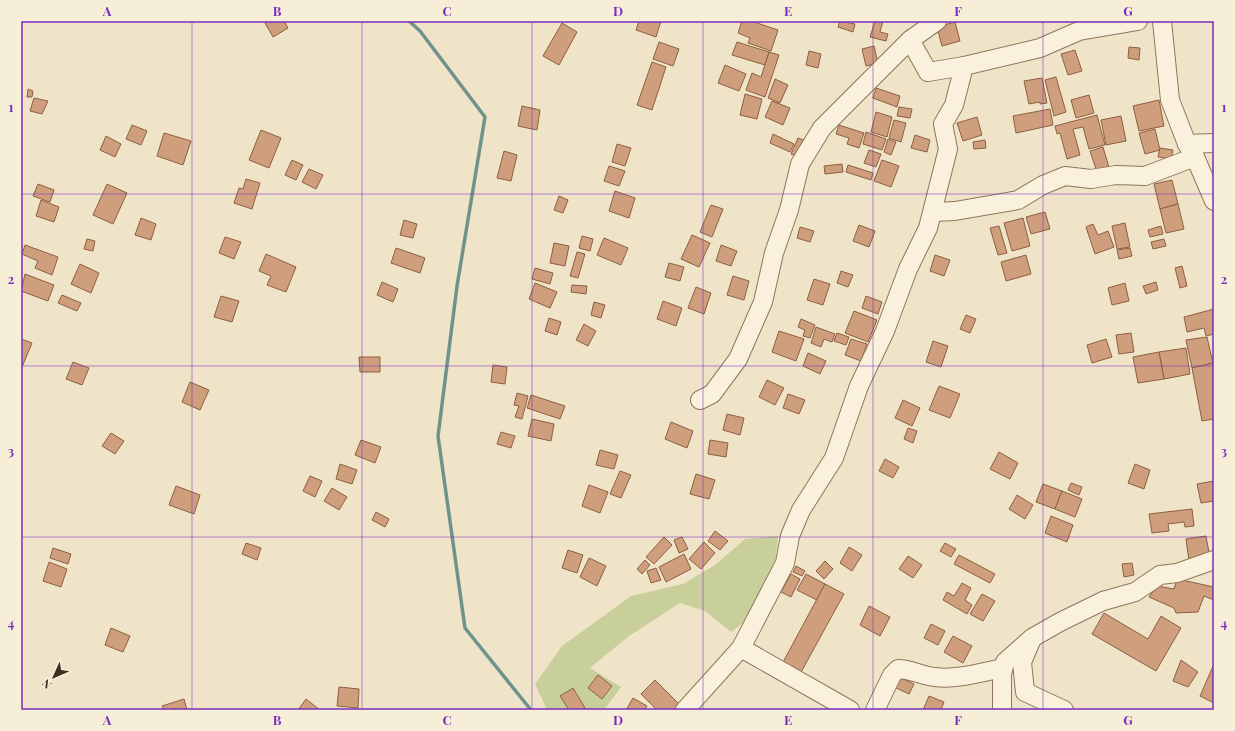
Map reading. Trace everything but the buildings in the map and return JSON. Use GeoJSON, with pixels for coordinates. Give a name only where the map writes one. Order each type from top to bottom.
{"type":"FeatureCollection","features":[{"type":"Feature","properties":{"kind":"street"},"geometry":{"type":"LineString","coordinates":[[700,400],[712,394],[738,359],[763,302],[774,253],[790,210],[800,164],[822,128],[910,40],[937,21]]}},
{"type":"Feature","properties":{"kind":"street"},"geometry":{"type":"LineString","coordinates":[[910,40],[928,72],[964,66],[1040,48],[1079,31],[1138,21]]}},
{"type":"Feature","properties":{"kind":"street"},"geometry":{"type":"LineString","coordinates":[[1162,21],[1170,100],[1214,201]]}},
{"type":"Feature","properties":{"kind":"street"},"geometry":{"type":"LineString","coordinates":[[685,710],[741,648],[786,563],[790,536],[801,510],[834,458],[859,386],[885,331],[908,269],[928,228],[948,148],[943,124],[954,105],[964,66]]}},
{"type":"Feature","properties":{"kind":"street"},"geometry":{"type":"LineString","coordinates":[[933,212],[955,211],[1018,200],[1043,185],[1065,176],[1091,179],[1116,175],[1145,176],[1191,150],[1214,143]]}},
{"type":"Feature","properties":{"kind":"street"},"geometry":{"type":"LineString","coordinates":[[1002,710],[1003,668],[1005,662],[1032,638],[1060,622],[1103,601],[1135,592],[1160,575],[1178,573],[1214,560]]}},
{"type":"Feature","properties":{"kind":"street"},"geometry":{"type":"LineString","coordinates":[[1032,638],[1022,662],[1025,692],[1064,710]]}},
{"type":"Feature","properties":{"kind":"street"},"geometry":{"type":"LineString","coordinates":[[741,648],[850,710]]}},
{"type":"Feature","properties":{"kind":"street"},"geometry":{"type":"LineString","coordinates":[[875,710],[892,675],[898,669],[907,669],[933,677],[945,678],[1003,668]]}},
{"type":"Feature","properties":{"kind":"green space"},"geometry":{"type":"Polygon","coordinates":[[[778,536],[774,575],[751,617],[731,632],[705,611],[680,603],[629,636],[590,668],[621,687],[604,710],[547,710],[535,684],[562,646],[631,596],[683,584],[715,565],[745,539],[778,536]]]}},
{"type":"Feature","properties":{"kind":"waterway"},"geometry":{"type":"LineString","coordinates":[[409,21],[420,31],[485,117],[457,286],[438,436],[465,628],[531,710]]}}]}
